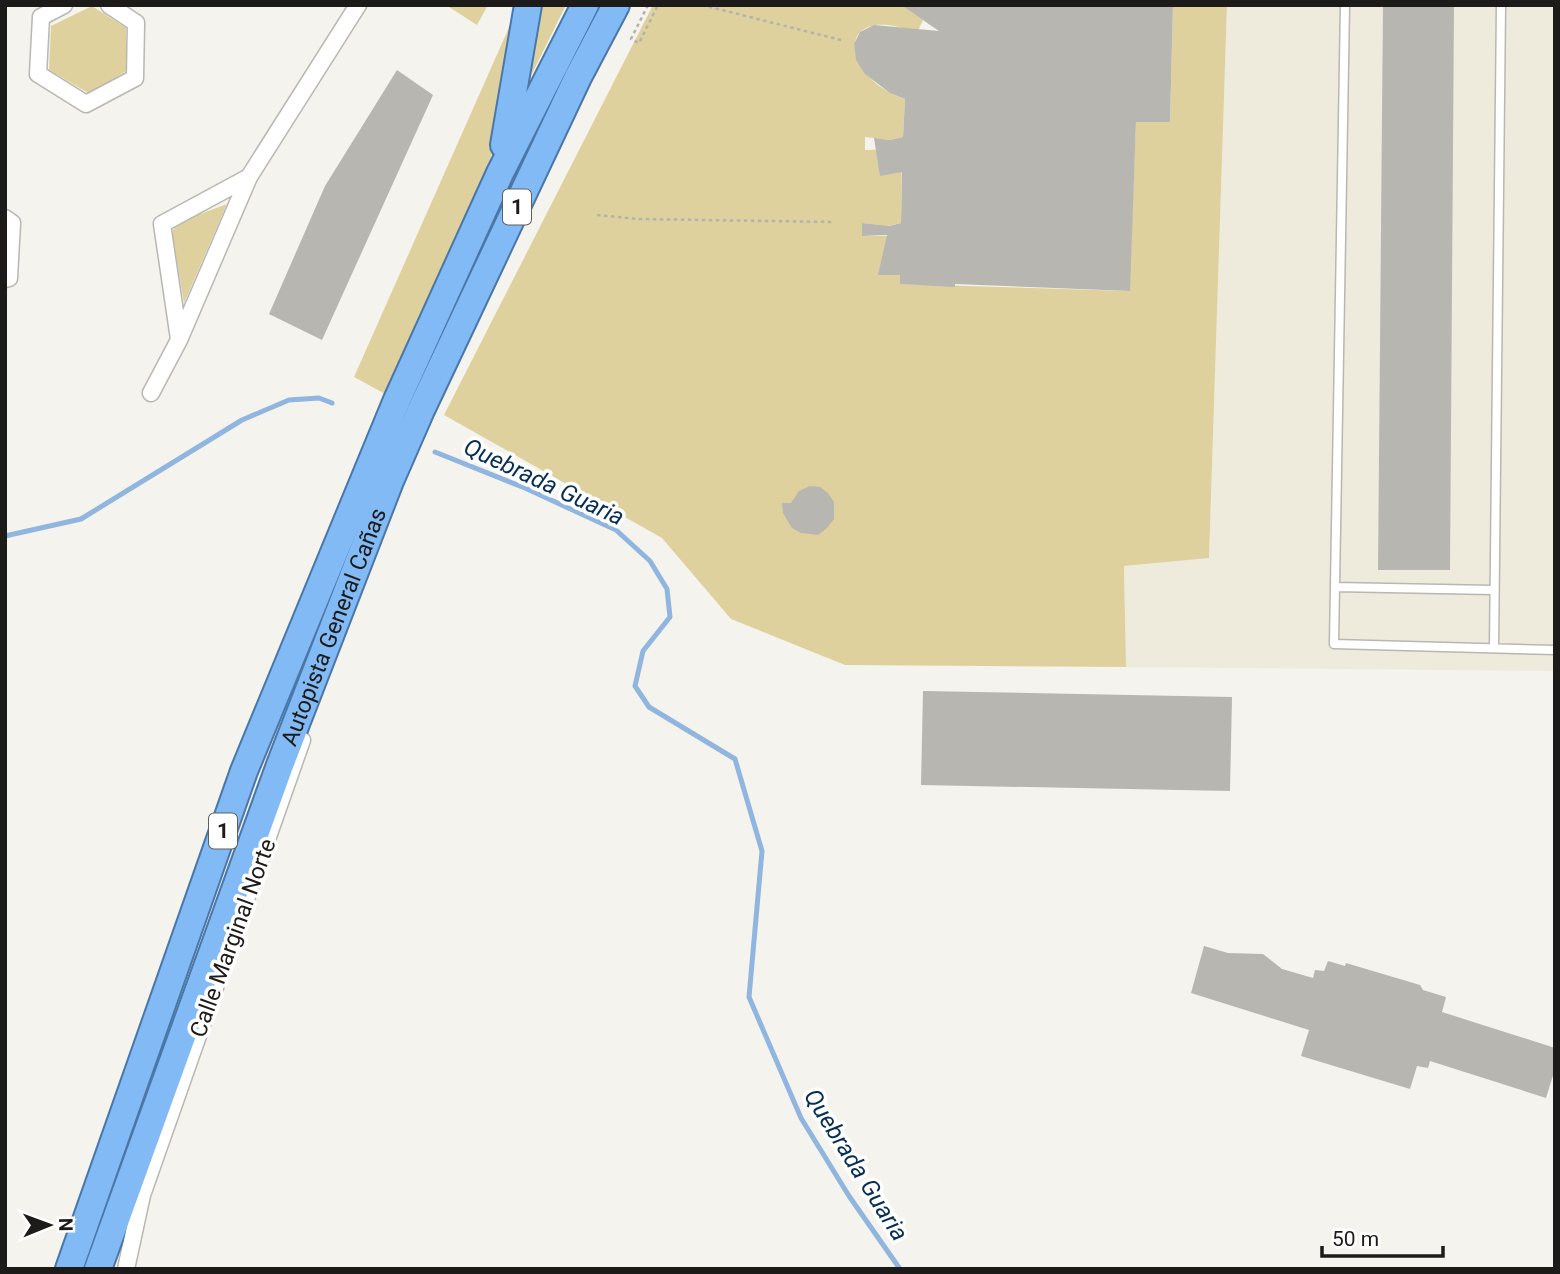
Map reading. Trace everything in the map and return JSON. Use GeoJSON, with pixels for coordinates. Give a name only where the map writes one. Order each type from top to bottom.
{"type":"FeatureCollection","features":[{"type":"Feature","properties":{"kind":"highway"},"geometry":{"type":"LineString","coordinates":[[499,173],[528,5]]}},
{"type":"Feature","properties":{"kind":"highway","name":"Autopista General Cañas"},"geometry":{"type":"LineString","coordinates":[[69,1269],[244,771],[397,400],[499,173],[585,5]]}},
{"type":"Feature","properties":{"kind":"highway","name":"Autopista General Cañas"},"geometry":{"type":"LineString","coordinates":[[98,1269],[280,765],[421,410],[578,77],[616,5]]}},
{"type":"Feature","properties":{"kind":"highway"},"geometry":{"type":"LineString","coordinates":[[421,410],[627,5]]}},
{"type":"Feature","properties":{"kind":"street"},"geometry":{"type":"LineString","coordinates":[[64,5],[41,18],[38,74],[86,104],[135,78],[136,23],[109,5]]}},
{"type":"Feature","properties":{"kind":"street"},"geometry":{"type":"LineString","coordinates":[[151,393],[179,340],[249,177],[358,5]]}},
{"type":"Feature","properties":{"kind":"street"},"geometry":{"type":"LineString","coordinates":[[179,340],[162,224],[249,177]]}},
{"type":"Feature","properties":{"kind":"street"},"geometry":{"type":"LineString","coordinates":[[5,218],[12,223],[9,278],[5,279]]}},
{"type":"Feature","properties":{"kind":"street","name":"Calle Marginal Norte"},"geometry":{"type":"LineString","coordinates":[[127,1269],[142,1195],[295,762],[341,608]]}},
{"type":"Feature","properties":{"kind":"street"},"geometry":{"type":"LineString","coordinates":[[62,1269],[88,1216]]}},
{"type":"Feature","properties":{"kind":"lane"},"geometry":{"type":"LineString","coordinates":[[1345,5],[1334,644],[1555,650]]}},
{"type":"Feature","properties":{"kind":"lane"},"geometry":{"type":"LineString","coordinates":[[1494,648],[1501,5]]}},
{"type":"Feature","properties":{"kind":"lane"},"geometry":{"type":"LineString","coordinates":[[1335,587],[1493,590]]}},
{"type":"Feature","properties":{"kind":"path"},"geometry":{"type":"LineString","coordinates":[[648,5],[631,39],[639,43],[658,5]]}},
{"type":"Feature","properties":{"kind":"path"},"geometry":{"type":"LineString","coordinates":[[702,5],[841,40]]}},
{"type":"Feature","properties":{"kind":"path"},"geometry":{"type":"LineString","coordinates":[[597,215],[639,219],[833,222]]}},
{"type":"Feature","properties":{"kind":"shaded area"},"geometry":{"type":"Polygon","coordinates":[[[446,5],[488,5],[477,25],[446,5]]]}},
{"type":"Feature","properties":{"kind":"shaded area"},"geometry":{"type":"Polygon","coordinates":[[[519,5],[500,123],[485,180],[387,395],[354,377],[519,5]]]}},
{"type":"Feature","properties":{"kind":"shaded area"},"geometry":{"type":"Polygon","coordinates":[[[536,5],[566,5],[517,104],[536,5]]]}},
{"type":"Feature","properties":{"kind":"shaded area"},"geometry":{"type":"Polygon","coordinates":[[[653,5],[901,5],[923,20],[917,33],[890,25],[871,26],[859,33],[855,45],[857,59],[867,74],[883,88],[905,99],[903,137],[890,140],[865,137],[865,150],[902,149],[901,223],[887,226],[862,223],[862,236],[901,236],[900,284],[1129,291],[1136,122],[1170,122],[1173,5],[1227,5],[1209,558],[1124,566],[1126,667],[845,665],[731,619],[662,538],[444,415],[653,5]]]}},
{"type":"Feature","properties":{"kind":"shaded area"},"geometry":{"type":"Polygon","coordinates":[[[1227,5],[1555,5],[1555,671],[1126,667],[1124,566],[1209,558],[1227,5]]]}},
{"type":"Feature","properties":{"kind":"shaded area"},"geometry":{"type":"Polygon","coordinates":[[[92,6],[126,28],[126,71],[90,94],[49,70],[51,26],[92,6]]]}},
{"type":"Feature","properties":{"kind":"shaded area"},"geometry":{"type":"Polygon","coordinates":[[[227,204],[184,303],[173,230],[179,222],[227,204]]]}},
{"type":"Feature","properties":{"kind":"building"},"geometry":{"type":"Polygon","coordinates":[[[901,5],[1173,5],[1170,122],[1136,122],[1130,291],[900,284],[900,275],[878,275],[887,235],[862,236],[862,223],[889,226],[901,223],[902,172],[880,176],[874,138],[890,140],[903,137],[905,99],[890,93],[865,74],[856,60],[854,44],[860,32],[874,25],[939,31],[901,5]]]}},
{"type":"Feature","properties":{"kind":"building"},"geometry":{"type":"Polygon","coordinates":[[[1383,5],[1454,5],[1450,570],[1378,570],[1383,5]]]}},
{"type":"Feature","properties":{"kind":"building"},"geometry":{"type":"Polygon","coordinates":[[[397,70],[433,95],[322,340],[269,314],[325,186],[397,70]]]}},
{"type":"Feature","properties":{"kind":"building"},"geometry":{"type":"Polygon","coordinates":[[[810,486],[820,487],[834,502],[834,519],[818,535],[801,533],[792,528],[783,513],[782,503],[791,503],[799,491],[810,486]]]}},
{"type":"Feature","properties":{"kind":"building"},"geometry":{"type":"Polygon","coordinates":[[[923,691],[1232,697],[1230,791],[921,785],[923,691]]]}},
{"type":"Feature","properties":{"kind":"building"},"geometry":{"type":"Polygon","coordinates":[[[1204,946],[1228,953],[1263,954],[1282,969],[1313,978],[1315,970],[1324,971],[1328,961],[1345,966],[1346,963],[1420,985],[1423,990],[1446,997],[1442,1012],[1555,1048],[1555,1069],[1546,1098],[1430,1061],[1428,1068],[1417,1066],[1410,1089],[1301,1056],[1309,1030],[1191,993],[1204,946]]]}},
{"type":"Feature","properties":{"kind":"waterway","name":"Quebrada Guaria"},"geometry":{"type":"LineString","coordinates":[[5,536],[81,519],[242,420],[289,400],[319,398],[332,403]]}},
{"type":"Feature","properties":{"kind":"waterway","name":"Quebrada Guaria"},"geometry":{"type":"LineString","coordinates":[[435,452],[525,488],[616,530],[650,561],[667,589],[670,617],[643,651],[635,686],[649,707],[735,759],[762,851],[749,997],[801,1118],[849,1196],[900,1269]]}}]}
